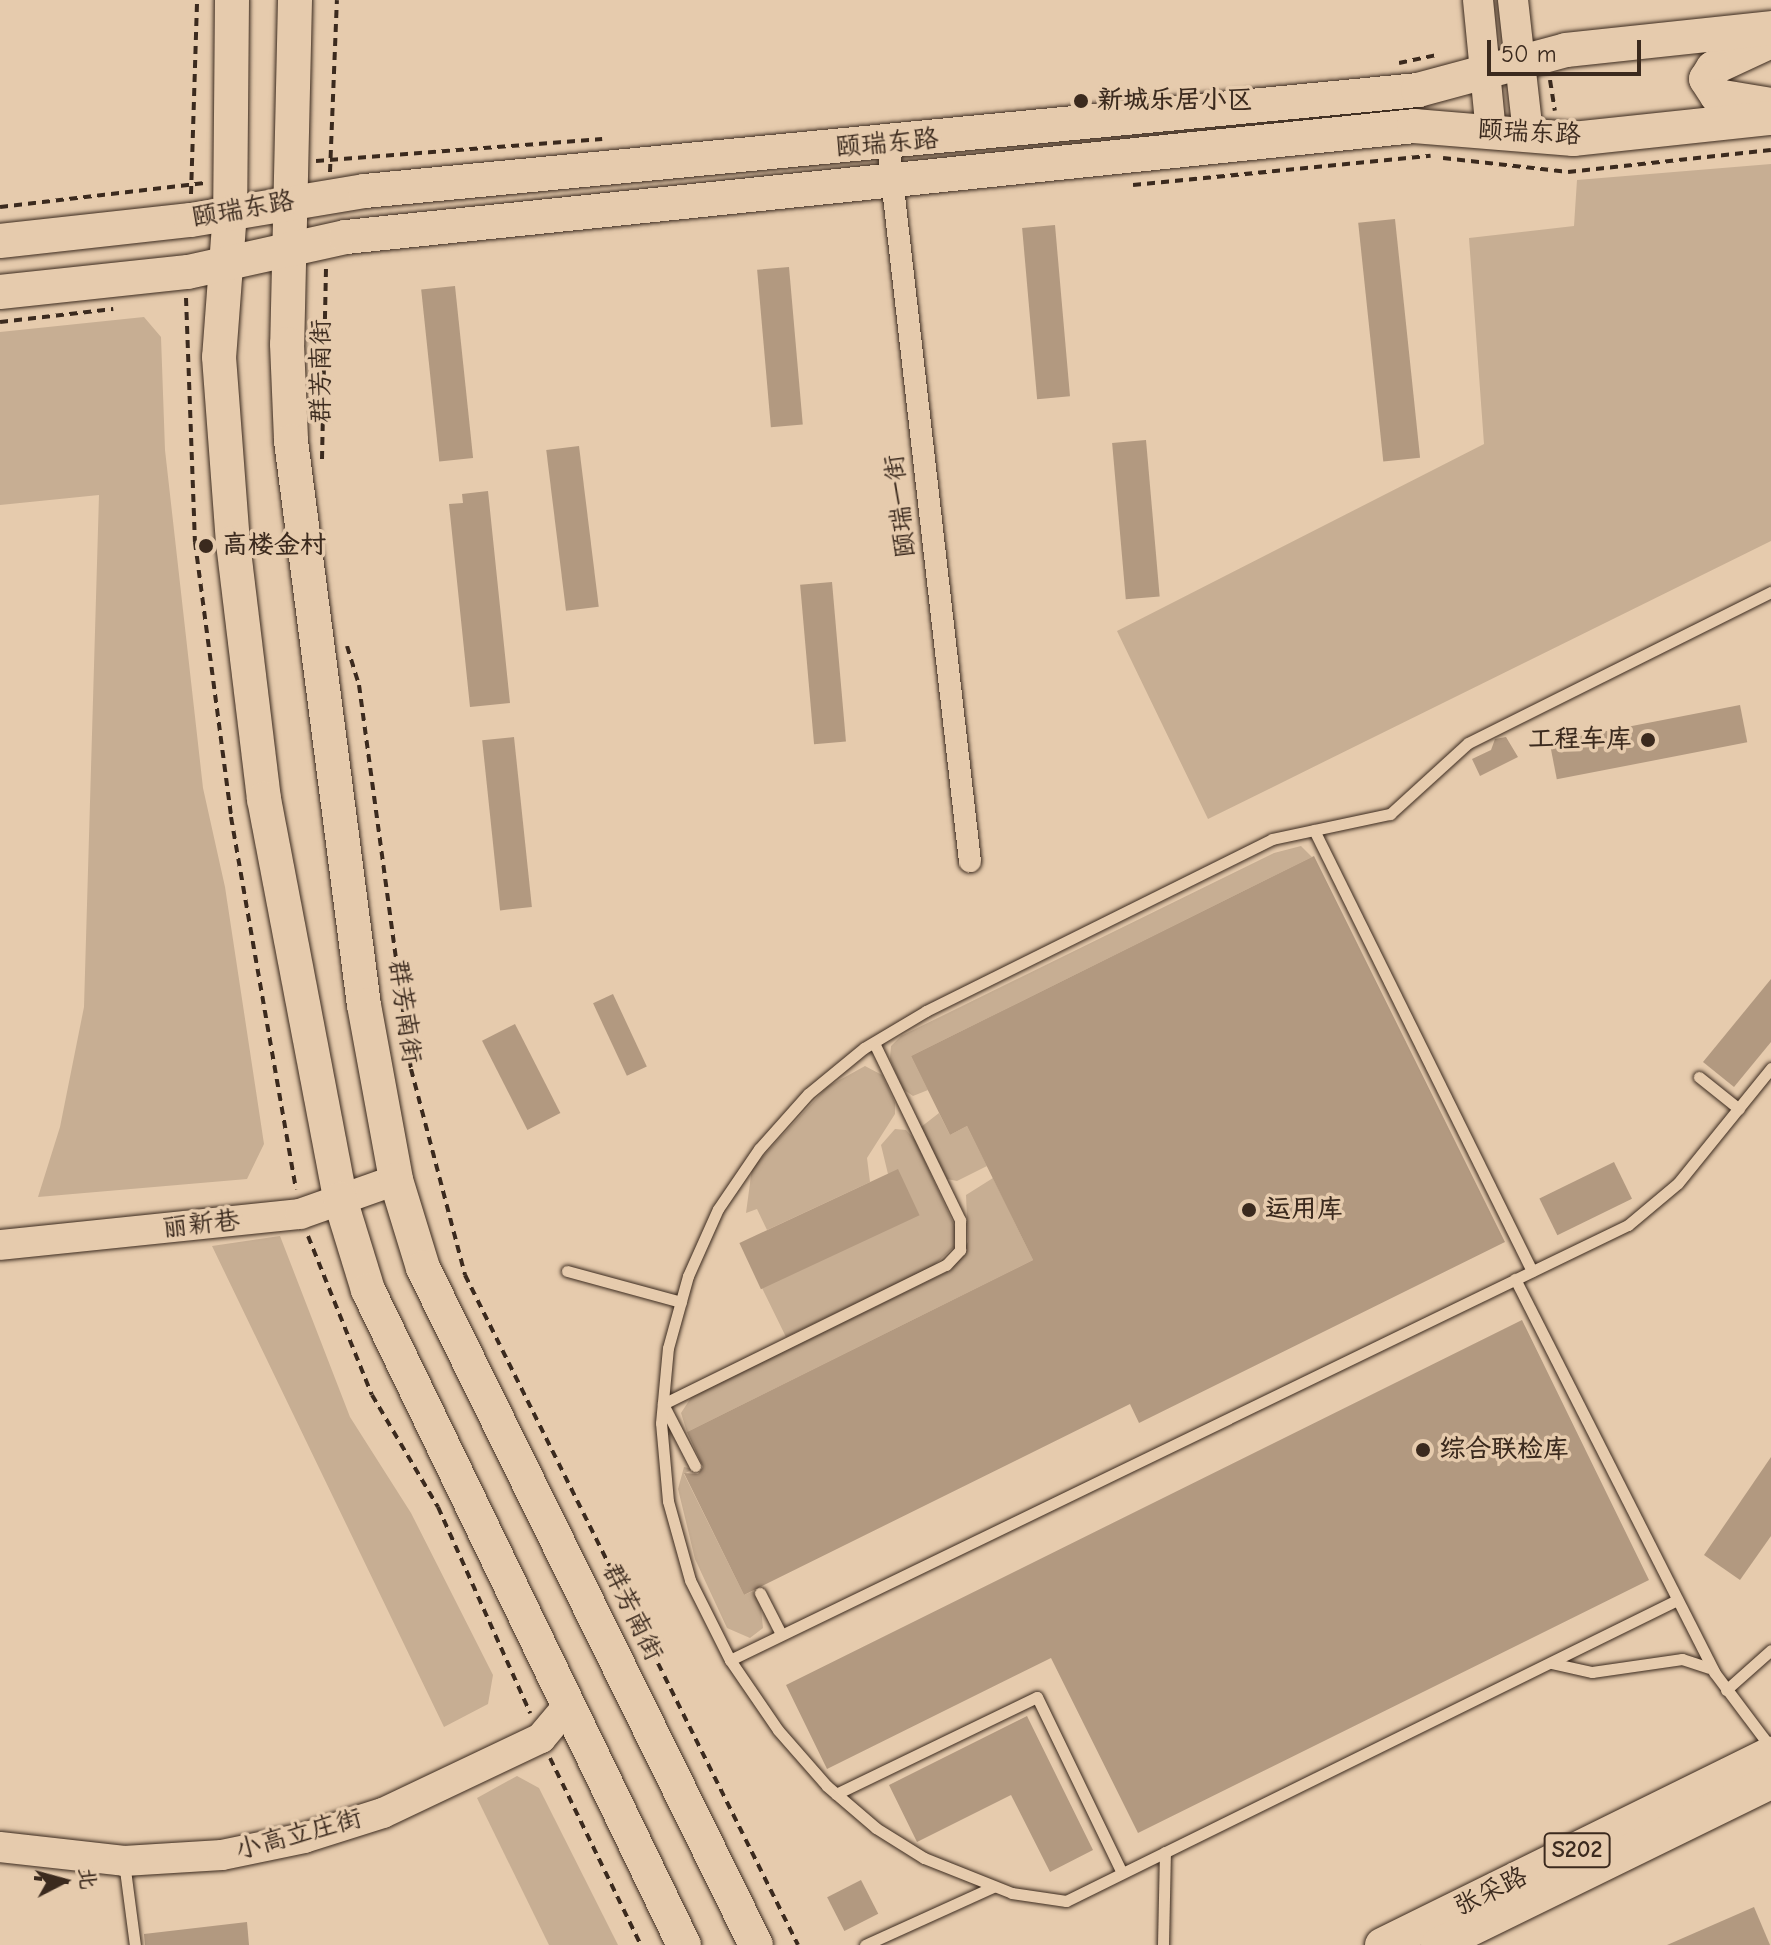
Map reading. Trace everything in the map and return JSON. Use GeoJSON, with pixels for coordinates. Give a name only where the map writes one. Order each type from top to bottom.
{"type":"FeatureCollection","features":[{"type":"Feature","properties":{"kind":"main road"},"geometry":{"type":"LineString","coordinates":[[232,0],[230,212],[219,357],[233,543],[264,799],[340,1199],[368,1290],[684,1945]]}},
{"type":"Feature","properties":{"kind":"main road","name":"群芳南街"},"geometry":{"type":"LineString","coordinates":[[295,0],[289,250],[291,441],[362,990],[396,1180],[423,1268],[756,1945]]}},
{"type":"Feature","properties":{"kind":"main road","name":"颐瑞东路"},"geometry":{"type":"LineString","coordinates":[[0,292],[188,272],[328,243],[890,161],[1418,90],[1533,59],[1771,28]]}},
{"type":"Feature","properties":{"kind":"main road"},"geometry":{"type":"LineString","coordinates":[[1771,41],[1713,68],[1706,79],[1717,96],[1771,105]]}},
{"type":"Feature","properties":{"kind":"main road","name":"颐瑞东路"},"geometry":{"type":"LineString","coordinates":[[0,241],[230,212],[329,196],[1414,126],[1544,136],[1771,118]]}},
{"type":"Feature","properties":{"kind":"main road","name":"张采路"},"geometry":{"type":"LineString","coordinates":[[1382,1945],[1771,1752]]}},
{"type":"Feature","properties":{"kind":"main road","name":"张采路"},"geometry":{"type":"LineString","coordinates":[[1438,1945],[1771,1782]]}},
{"type":"Feature","properties":{"kind":"street"},"geometry":{"type":"LineString","coordinates":[[1478,0],[1491,132]]}},
{"type":"Feature","properties":{"kind":"street"},"geometry":{"type":"LineString","coordinates":[[1513,0],[1533,59],[1544,136]]}},
{"type":"Feature","properties":{"kind":"street","name":"颐瑞一街"},"geometry":{"type":"LineString","coordinates":[[890,161],[970,861]]}},
{"type":"Feature","properties":{"kind":"street","name":"丽新巷"},"geometry":{"type":"LineString","coordinates":[[0,1245],[286,1216],[396,1180]]}},
{"type":"Feature","properties":{"kind":"street","name":"小高立庄街"},"geometry":{"type":"LineString","coordinates":[[0,1847],[124,1861],[222,1855],[383,1813],[541,1738],[567,1707]]}},
{"type":"Feature","properties":{"kind":"lane"},"geometry":{"type":"LineString","coordinates":[[1677,1600],[1066,1901],[993,1887],[924,1858],[836,1794],[778,1730],[730,1660],[690,1580],[668,1501],[663,1404],[668,1348],[681,1302],[718,1209],[759,1149],[808,1094],[874,1043],[926,1011],[1261,844],[1390,814],[1468,743],[1771,592]]}},
{"type":"Feature","properties":{"kind":"lane"},"geometry":{"type":"LineString","coordinates":[[1314,830],[1532,1271]]}},
{"type":"Feature","properties":{"kind":"lane"},"geometry":{"type":"LineString","coordinates":[[663,1404],[942,1268],[958,1254],[960,1220],[874,1043]]}},
{"type":"Feature","properties":{"kind":"lane"},"geometry":{"type":"LineString","coordinates":[[730,1660],[1532,1271],[1653,1208],[1771,1068]]}},
{"type":"Feature","properties":{"kind":"lane"},"geometry":{"type":"LineString","coordinates":[[1699,1077],[1739,1109]]}},
{"type":"Feature","properties":{"kind":"lane"},"geometry":{"type":"LineString","coordinates":[[567,1271],[681,1302]]}},
{"type":"Feature","properties":{"kind":"lane"},"geometry":{"type":"LineString","coordinates":[[1515,1279],[1714,1672],[1771,1752]]}},
{"type":"Feature","properties":{"kind":"lane"},"geometry":{"type":"LineString","coordinates":[[663,1404],[695,1466]]}},
{"type":"Feature","properties":{"kind":"lane"},"geometry":{"type":"LineString","coordinates":[[760,1593],[781,1634]]}},
{"type":"Feature","properties":{"kind":"lane"},"geometry":{"type":"LineString","coordinates":[[1726,1690],[1771,1650]]}},
{"type":"Feature","properties":{"kind":"lane"},"geometry":{"type":"LineString","coordinates":[[1551,1663],[1602,1672],[1690,1659],[1714,1672]]}},
{"type":"Feature","properties":{"kind":"lane"},"geometry":{"type":"LineString","coordinates":[[836,1794],[1037,1697],[1122,1873]]}},
{"type":"Feature","properties":{"kind":"lane"},"geometry":{"type":"LineString","coordinates":[[1163,1945],[1165,1852]]}},
{"type":"Feature","properties":{"kind":"lane"},"geometry":{"type":"LineString","coordinates":[[124,1861],[135,1945]]}},
{"type":"Feature","properties":{"kind":"lane"},"geometry":{"type":"LineString","coordinates":[[865,1945],[993,1887]]}},
{"type":"Feature","properties":{"kind":"path"},"geometry":{"type":"LineString","coordinates":[[329,196],[337,0]]}},
{"type":"Feature","properties":{"kind":"path"},"geometry":{"type":"LineString","coordinates":[[1396,63],[1441,54]]}},
{"type":"Feature","properties":{"kind":"path"},"geometry":{"type":"LineString","coordinates":[[1533,59],[1544,136],[1568,172]]}},
{"type":"Feature","properties":{"kind":"path","name":"颐瑞东路"},"geometry":{"type":"LineString","coordinates":[[292,163],[605,139]]}},
{"type":"Feature","properties":{"kind":"path","name":"颐瑞东路"},"geometry":{"type":"LineString","coordinates":[[0,207],[230,177]]}},
{"type":"Feature","properties":{"kind":"path","name":"群芳南街"},"geometry":{"type":"LineString","coordinates":[[322,466],[321,328],[328,243]]}},
{"type":"Feature","properties":{"kind":"path","name":"群芳南街"},"geometry":{"type":"LineString","coordinates":[[343,633],[359,685],[411,1069],[465,1275],[798,1945]]}},
{"type":"Feature","properties":{"kind":"shaded area"},"geometry":{"type":"Polygon","coordinates":[[[1771,164],[1771,541],[1208,819],[1117,631],[1484,444],[1469,238],[1574,226],[1577,180],[1771,164]]]}},
{"type":"Feature","properties":{"kind":"shaded area"},"geometry":{"type":"Polygon","coordinates":[[[144,317],[161,337],[165,450],[203,788],[225,887],[264,1144],[247,1179],[38,1197],[60,1127],[84,1007],[99,495],[0,505],[0,332],[144,317]]]}},
{"type":"Feature","properties":{"kind":"shaded area"},"geometry":{"type":"Polygon","coordinates":[[[1301,846],[1312,857],[911,1056],[928,1090],[913,1096],[903,1089],[890,1059],[891,1046],[901,1036],[1274,853],[1301,846]]]}},
{"type":"Feature","properties":{"kind":"shaded area"},"geometry":{"type":"Polygon","coordinates":[[[865,1066],[882,1075],[895,1103],[895,1114],[867,1158],[870,1182],[767,1230],[757,1209],[746,1213],[752,1168],[827,1087],[865,1066]]]}},
{"type":"Feature","properties":{"kind":"shaded area"},"geometry":{"type":"Polygon","coordinates":[[[939,1113],[950,1135],[967,1126],[987,1166],[957,1181],[947,1179],[921,1127],[939,1113]]]}},
{"type":"Feature","properties":{"kind":"shaded area"},"geometry":{"type":"Polygon","coordinates":[[[895,1129],[906,1130],[915,1140],[956,1229],[954,1247],[933,1266],[786,1337],[762,1288],[888,1174],[881,1145],[895,1129]]]}},
{"type":"Feature","properties":{"kind":"shaded area"},"geometry":{"type":"Polygon","coordinates":[[[993,1178],[1033,1260],[687,1432],[681,1413],[692,1396],[951,1270],[968,1242],[966,1195],[993,1178]]]}},
{"type":"Feature","properties":{"kind":"shaded area"},"geometry":{"type":"Polygon","coordinates":[[[280,1236],[350,1417],[411,1513],[493,1675],[488,1704],[444,1727],[212,1246],[280,1236]]]}},
{"type":"Feature","properties":{"kind":"shaded area"},"geometry":{"type":"Polygon","coordinates":[[[684,1467],[693,1469],[684,1474],[744,1595],[753,1591],[761,1608],[763,1628],[750,1638],[727,1628],[695,1559],[678,1489],[684,1467]]]}},
{"type":"Feature","properties":{"kind":"shaded area"},"geometry":{"type":"Polygon","coordinates":[[[517,1776],[539,1788],[618,1945],[549,1945],[477,1798],[517,1776]]]}},
{"type":"Feature","properties":{"kind":"building"},"geometry":{"type":"Polygon","coordinates":[[[1395,219],[1420,458],[1383,462],[1358,223],[1395,219]]]}},
{"type":"Feature","properties":{"kind":"building"},"geometry":{"type":"Polygon","coordinates":[[[1055,225],[1070,396],[1037,399],[1022,228],[1055,225]]]}},
{"type":"Feature","properties":{"kind":"building"},"geometry":{"type":"Polygon","coordinates":[[[789,267],[803,424],[771,427],[757,270],[789,267]]]}},
{"type":"Feature","properties":{"kind":"building"},"geometry":{"type":"Polygon","coordinates":[[[455,286],[473,458],[439,462],[421,290],[455,286]]]}},
{"type":"Feature","properties":{"kind":"building"},"geometry":{"type":"Polygon","coordinates":[[[1146,440],[1160,596],[1126,599],[1112,443],[1146,440]]]}},
{"type":"Feature","properties":{"kind":"building"},"geometry":{"type":"Polygon","coordinates":[[[579,446],[599,607],[566,611],[546,450],[579,446]]]}},
{"type":"Feature","properties":{"kind":"building"},"geometry":{"type":"Polygon","coordinates":[[[488,491],[510,703],[470,707],[449,504],[463,503],[462,494],[488,491]]]}},
{"type":"Feature","properties":{"kind":"building"},"geometry":{"type":"Polygon","coordinates":[[[832,582],[846,741],[814,744],[800,585],[832,582]]]}},
{"type":"Feature","properties":{"kind":"building","name":"工程车库"},"geometry":{"type":"Polygon","coordinates":[[[1740,705],[1747,742],[1557,779],[1550,742],[1740,705]]]}},
{"type":"Feature","properties":{"kind":"building"},"geometry":{"type":"Polygon","coordinates":[[[514,737],[532,907],[500,910],[482,740],[514,737]]]}},
{"type":"Feature","properties":{"kind":"building"},"geometry":{"type":"Polygon","coordinates":[[[1506,737],[1518,757],[1480,776],[1472,759],[1491,750],[1495,739],[1506,737]]]}},
{"type":"Feature","properties":{"kind":"building","name":"运用库"},"geometry":{"type":"Polygon","coordinates":[[[1314,856],[1505,1242],[1139,1423],[1130,1404],[744,1595],[684,1473],[698,1474],[703,1467],[687,1432],[1033,1260],[967,1126],[950,1135],[911,1056],[1314,856]]]}},
{"type":"Feature","properties":{"kind":"building"},"geometry":{"type":"Polygon","coordinates":[[[1771,979],[1771,1042],[1734,1087],[1703,1062],[1771,979]]]}},
{"type":"Feature","properties":{"kind":"building"},"geometry":{"type":"Polygon","coordinates":[[[613,994],[647,1067],[627,1076],[593,1003],[613,994]]]}},
{"type":"Feature","properties":{"kind":"building"},"geometry":{"type":"Polygon","coordinates":[[[515,1024],[560,1113],[527,1130],[482,1041],[515,1024]]]}},
{"type":"Feature","properties":{"kind":"building"},"geometry":{"type":"Polygon","coordinates":[[[1614,1162],[1632,1199],[1557,1235],[1539,1198],[1614,1162]]]}},
{"type":"Feature","properties":{"kind":"building"},"geometry":{"type":"Polygon","coordinates":[[[898,1169],[920,1215],[761,1289],[739,1243],[898,1169]]]}},
{"type":"Feature","properties":{"kind":"building","name":"综合联检库"},"geometry":{"type":"Polygon","coordinates":[[[1522,1320],[1649,1580],[1138,1833],[1051,1658],[827,1769],[786,1685],[1522,1320]]]}},
{"type":"Feature","properties":{"kind":"building"},"geometry":{"type":"Polygon","coordinates":[[[1771,1457],[1771,1536],[1740,1580],[1704,1555],[1771,1457]]]}},
{"type":"Feature","properties":{"kind":"building"},"geometry":{"type":"Polygon","coordinates":[[[1027,1716],[1093,1850],[1050,1872],[1011,1795],[917,1842],[889,1785],[1027,1716]]]}},
{"type":"Feature","properties":{"kind":"building"},"geometry":{"type":"Polygon","coordinates":[[[861,1880],[878,1914],[844,1931],[827,1897],[861,1880]]]}},
{"type":"Feature","properties":{"kind":"building"},"geometry":{"type":"Polygon","coordinates":[[[1754,1907],[1770,1945],[1667,1945],[1754,1907]]]}},
{"type":"Feature","properties":{"kind":"building"},"geometry":{"type":"Polygon","coordinates":[[[247,1922],[249,1945],[145,1945],[144,1934],[247,1922]]]}},
{"type":"Feature","properties":{"kind":"place","name":"新城乐居小区"},"geometry":{"type":"Point","coordinates":[1081,101]}},
{"type":"Feature","properties":{"kind":"place","name":"高楼金村"},"geometry":{"type":"Point","coordinates":[206,546]}},
{"type":"Feature","properties":{"kind":"place","name":"工程车库"},"geometry":{"type":"Point","coordinates":[1648,740]}},
{"type":"Feature","properties":{"kind":"place","name":"运用库"},"geometry":{"type":"Point","coordinates":[1249,1210]}},
{"type":"Feature","properties":{"kind":"place","name":"综合联检库"},"geometry":{"type":"Point","coordinates":[1423,1450]}}]}
